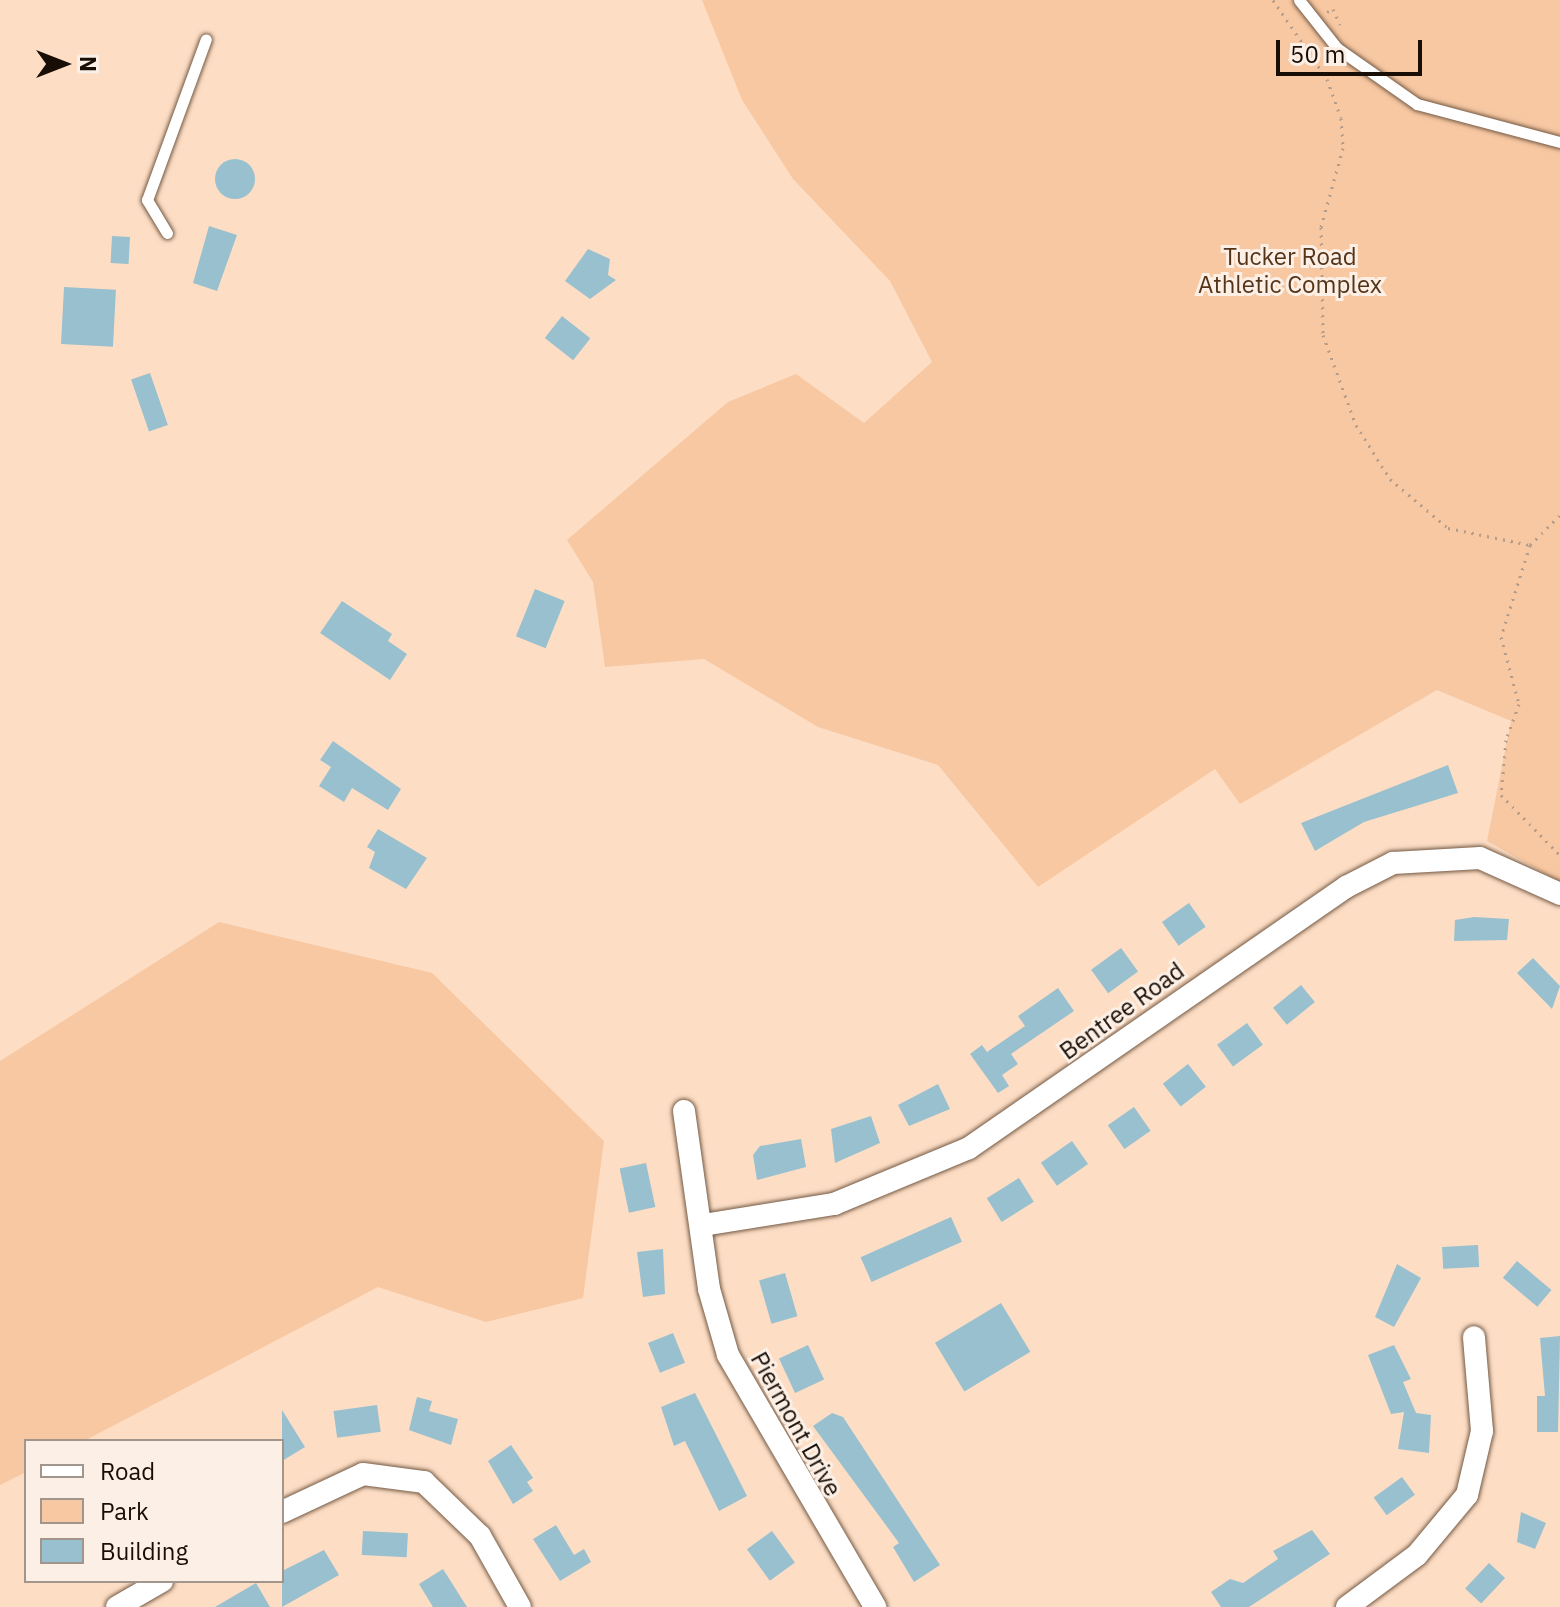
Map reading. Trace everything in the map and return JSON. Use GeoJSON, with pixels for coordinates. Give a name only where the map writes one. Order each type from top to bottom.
{"type":"FeatureCollection","features":[{"type":"Feature","properties":{"kind":"street","name":"Bentree Road"},"geometry":{"type":"LineString","coordinates":[[703,1225],[834,1204],[969,1148],[1320,904],[1393,863],[1480,858],[1560,894]]}},
{"type":"Feature","properties":{"kind":"street","name":"Piermont Drive"},"geometry":{"type":"LineString","coordinates":[[684,1111],[717,1322],[743,1391],[875,1607]]}},
{"type":"Feature","properties":{"kind":"street"},"geometry":{"type":"LineString","coordinates":[[1347,1607],[1417,1555],[1467,1495],[1482,1444],[1474,1337]]}},
{"type":"Feature","properties":{"kind":"street"},"geometry":{"type":"LineString","coordinates":[[284,1511],[363,1474],[424,1482],[475,1529],[520,1607]]}},
{"type":"Feature","properties":{"kind":"street"},"geometry":{"type":"LineString","coordinates":[[117,1607],[159,1583]]}},
{"type":"Feature","properties":{"kind":"lane"},"geometry":{"type":"LineString","coordinates":[[1299,0],[1337,48],[1417,104],[1560,142]]}},
{"type":"Feature","properties":{"kind":"lane"},"geometry":{"type":"LineString","coordinates":[[167,233],[147,200],[206,39]]}},
{"type":"Feature","properties":{"kind":"path"},"geometry":{"type":"LineString","coordinates":[[1273,0],[1327,79],[1341,118],[1343,148],[1321,227],[1323,335],[1356,425],[1414,506],[1448,528],[1530,545]]}},
{"type":"Feature","properties":{"kind":"path"},"geometry":{"type":"LineString","coordinates":[[1311,19],[1333,9],[1343,31]]}},
{"type":"Feature","properties":{"kind":"path"},"geometry":{"type":"LineString","coordinates":[[1560,515],[1530,545],[1501,637],[1519,704],[1506,740],[1501,795],[1560,855]]}},
{"type":"Feature","properties":{"kind":"green space","name":"Tucker Road Athletic Complex"},"geometry":{"type":"Polygon","coordinates":[[[702,0],[1560,0],[1560,882],[1487,841],[1511,721],[1437,690],[1240,804],[1215,769],[1038,887],[938,765],[818,727],[704,659],[605,667],[593,582],[567,540],[728,402],[796,374],[864,423],[932,362],[890,281],[793,179],[742,100],[702,0]]]}},
{"type":"Feature","properties":{"kind":"green space"},"geometry":{"type":"Polygon","coordinates":[[[219,922],[432,973],[604,1141],[583,1298],[486,1322],[378,1287],[88,1439],[24,1439],[24,1473],[0,1485],[0,1061],[219,922]]]}},
{"type":"Feature","properties":{"kind":"building"},"geometry":{"type":"Polygon","coordinates":[[[235,159],[249,165],[255,179],[249,193],[235,199],[221,193],[215,179],[221,165],[235,159]]]}},
{"type":"Feature","properties":{"kind":"building"},"geometry":{"type":"Polygon","coordinates":[[[209,226],[237,235],[217,291],[193,283],[209,226]]]}},
{"type":"Feature","properties":{"kind":"building"},"geometry":{"type":"Polygon","coordinates":[[[112,236],[130,237],[129,264],[111,263],[112,236]]]}},
{"type":"Feature","properties":{"kind":"building"},"geometry":{"type":"Polygon","coordinates":[[[588,249],[610,259],[608,275],[616,280],[590,299],[565,281],[588,249]]]}},
{"type":"Feature","properties":{"kind":"building"},"geometry":{"type":"Polygon","coordinates":[[[64,287],[116,290],[113,347],[61,344],[64,287]]]}},
{"type":"Feature","properties":{"kind":"building"},"geometry":{"type":"Polygon","coordinates":[[[562,316],[590,338],[573,360],[545,338],[562,316]]]}},
{"type":"Feature","properties":{"kind":"building"},"geometry":{"type":"Polygon","coordinates":[[[150,373],[168,425],[149,432],[131,380],[150,373]]]}},
{"type":"Feature","properties":{"kind":"building"},"geometry":{"type":"Polygon","coordinates":[[[535,589],[565,601],[546,648],[516,636],[535,589]]]}},
{"type":"Feature","properties":{"kind":"building"},"geometry":{"type":"Polygon","coordinates":[[[342,601],[392,634],[388,641],[407,654],[390,680],[320,633],[342,601]]]}},
{"type":"Feature","properties":{"kind":"building"},"geometry":{"type":"Polygon","coordinates":[[[333,741],[401,789],[388,810],[352,788],[344,802],[319,786],[331,767],[320,760],[333,741]]]}},
{"type":"Feature","properties":{"kind":"building"},"geometry":{"type":"Polygon","coordinates":[[[1448,765],[1458,793],[1364,822],[1315,851],[1301,823],[1448,765]]]}},
{"type":"Feature","properties":{"kind":"building"},"geometry":{"type":"Polygon","coordinates":[[[378,829],[427,858],[406,889],[369,868],[375,852],[367,847],[378,829]]]}},
{"type":"Feature","properties":{"kind":"building"},"geometry":{"type":"Polygon","coordinates":[[[1189,903],[1206,927],[1179,946],[1162,922],[1189,903]]]}},
{"type":"Feature","properties":{"kind":"building"},"geometry":{"type":"Polygon","coordinates":[[[1474,917],[1509,919],[1507,940],[1454,941],[1455,920],[1474,917]]]}},
{"type":"Feature","properties":{"kind":"building"},"geometry":{"type":"Polygon","coordinates":[[[1121,948],[1138,971],[1108,993],[1091,970],[1121,948]]]}},
{"type":"Feature","properties":{"kind":"building"},"geometry":{"type":"Polygon","coordinates":[[[1533,958],[1560,986],[1552,1009],[1517,973],[1533,958]]]}},
{"type":"Feature","properties":{"kind":"building"},"geometry":{"type":"Polygon","coordinates":[[[1301,985],[1315,1002],[1287,1025],[1273,1008],[1301,985]]]}},
{"type":"Feature","properties":{"kind":"building"},"geometry":{"type":"Polygon","coordinates":[[[1058,988],[1074,1011],[1011,1054],[1018,1064],[1002,1075],[1009,1086],[998,1093],[970,1054],[982,1045],[987,1052],[1025,1026],[1018,1016],[1058,988]]]}},
{"type":"Feature","properties":{"kind":"building"},"geometry":{"type":"Polygon","coordinates":[[[1247,1023],[1263,1045],[1233,1067],[1217,1045],[1247,1023]]]}},
{"type":"Feature","properties":{"kind":"building"},"geometry":{"type":"Polygon","coordinates":[[[1188,1064],[1206,1087],[1181,1107],[1163,1084],[1188,1064]]]}},
{"type":"Feature","properties":{"kind":"building"},"geometry":{"type":"Polygon","coordinates":[[[938,1084],[950,1109],[909,1126],[898,1105],[938,1084]]]}},
{"type":"Feature","properties":{"kind":"building"},"geometry":{"type":"Polygon","coordinates":[[[1134,1107],[1151,1131],[1124,1149],[1108,1125],[1134,1107]]]}},
{"type":"Feature","properties":{"kind":"building"},"geometry":{"type":"Polygon","coordinates":[[[871,1116],[880,1143],[835,1163],[831,1129],[871,1116]]]}},
{"type":"Feature","properties":{"kind":"building"},"geometry":{"type":"Polygon","coordinates":[[[801,1139],[806,1167],[757,1180],[753,1155],[760,1146],[801,1139]]]}},
{"type":"Feature","properties":{"kind":"building"},"geometry":{"type":"Polygon","coordinates":[[[1072,1141],[1088,1164],[1057,1186],[1041,1163],[1072,1141]]]}},
{"type":"Feature","properties":{"kind":"building"},"geometry":{"type":"Polygon","coordinates":[[[646,1163],[655,1207],[629,1213],[620,1169],[646,1163]]]}},
{"type":"Feature","properties":{"kind":"building"},"geometry":{"type":"Polygon","coordinates":[[[1019,1178],[1034,1202],[1002,1222],[987,1198],[1019,1178]]]}},
{"type":"Feature","properties":{"kind":"building"},"geometry":{"type":"Polygon","coordinates":[[[951,1217],[962,1242],[872,1282],[861,1257],[951,1217]]]}},
{"type":"Feature","properties":{"kind":"building"},"geometry":{"type":"Polygon","coordinates":[[[1478,1245],[1479,1267],[1443,1269],[1442,1247],[1478,1245]]]}},
{"type":"Feature","properties":{"kind":"building"},"geometry":{"type":"Polygon","coordinates":[[[663,1249],[665,1294],[643,1297],[637,1252],[663,1249]]]}},
{"type":"Feature","properties":{"kind":"building"},"geometry":{"type":"Polygon","coordinates":[[[1517,1261],[1551,1290],[1537,1307],[1503,1278],[1517,1261]]]}},
{"type":"Feature","properties":{"kind":"building"},"geometry":{"type":"Polygon","coordinates":[[[1397,1264],[1421,1278],[1394,1327],[1375,1317],[1397,1264]]]}},
{"type":"Feature","properties":{"kind":"building"},"geometry":{"type":"Polygon","coordinates":[[[785,1273],[797,1316],[771,1324],[759,1280],[785,1273]]]}},
{"type":"Feature","properties":{"kind":"building"},"geometry":{"type":"Polygon","coordinates":[[[1001,1303],[1030,1352],[964,1392],[935,1343],[1001,1303]]]}},
{"type":"Feature","properties":{"kind":"building"},"geometry":{"type":"Polygon","coordinates":[[[673,1333],[685,1363],[660,1373],[648,1343],[673,1333]]]}},
{"type":"Feature","properties":{"kind":"building"},"geometry":{"type":"Polygon","coordinates":[[[1560,1336],[1558,1432],[1537,1432],[1537,1396],[1545,1396],[1540,1338],[1560,1336]]]}},
{"type":"Feature","properties":{"kind":"building"},"geometry":{"type":"Polygon","coordinates":[[[808,1345],[824,1379],[795,1393],[779,1359],[808,1345]]]}},
{"type":"Feature","properties":{"kind":"building"},"geometry":{"type":"Polygon","coordinates":[[[1394,1345],[1411,1379],[1403,1382],[1416,1413],[1431,1415],[1429,1453],[1398,1449],[1404,1412],[1391,1414],[1368,1355],[1394,1345]]]}},
{"type":"Feature","properties":{"kind":"building"},"geometry":{"type":"Polygon","coordinates":[[[695,1393],[747,1496],[719,1511],[685,1441],[674,1446],[661,1407],[695,1393]]]}},
{"type":"Feature","properties":{"kind":"building"},"geometry":{"type":"Polygon","coordinates":[[[417,1397],[432,1401],[429,1411],[458,1419],[451,1445],[409,1430],[417,1397]]]}},
{"type":"Feature","properties":{"kind":"building"},"geometry":{"type":"Polygon","coordinates":[[[377,1405],[381,1432],[337,1438],[333,1411],[377,1405]]]}},
{"type":"Feature","properties":{"kind":"building"},"geometry":{"type":"Polygon","coordinates":[[[282,1410],[305,1447],[284,1460],[282,1410]]]}},
{"type":"Feature","properties":{"kind":"building"},"geometry":{"type":"Polygon","coordinates":[[[832,1413],[843,1417],[940,1565],[914,1582],[893,1547],[899,1543],[813,1426],[832,1413]]]}},
{"type":"Feature","properties":{"kind":"building"},"geometry":{"type":"Polygon","coordinates":[[[511,1445],[533,1478],[527,1482],[533,1491],[513,1504],[488,1461],[511,1445]]]}},
{"type":"Feature","properties":{"kind":"building"},"geometry":{"type":"Polygon","coordinates":[[[1402,1477],[1415,1495],[1387,1515],[1374,1498],[1402,1477]]]}},
{"type":"Feature","properties":{"kind":"building"},"geometry":{"type":"Polygon","coordinates":[[[1521,1512],[1546,1523],[1535,1549],[1517,1542],[1521,1512]]]}},
{"type":"Feature","properties":{"kind":"building"},"geometry":{"type":"Polygon","coordinates":[[[556,1525],[574,1555],[584,1549],[591,1562],[560,1581],[533,1539],[556,1525]]]}},
{"type":"Feature","properties":{"kind":"building"},"geometry":{"type":"Polygon","coordinates":[[[1312,1530],[1330,1554],[1249,1607],[1221,1607],[1211,1592],[1230,1579],[1243,1583],[1278,1559],[1273,1551],[1312,1530]]]}},
{"type":"Feature","properties":{"kind":"building"},"geometry":{"type":"Polygon","coordinates":[[[363,1531],[408,1533],[407,1557],[362,1555],[363,1531]]]}},
{"type":"Feature","properties":{"kind":"building"},"geometry":{"type":"Polygon","coordinates":[[[772,1531],[795,1563],[770,1581],[747,1549],[772,1531]]]}},
{"type":"Feature","properties":{"kind":"building"},"geometry":{"type":"Polygon","coordinates":[[[324,1550],[339,1575],[282,1607],[284,1570],[324,1550]]]}},
{"type":"Feature","properties":{"kind":"building"},"geometry":{"type":"Polygon","coordinates":[[[1489,1563],[1505,1578],[1481,1604],[1465,1589],[1489,1563]]]}},
{"type":"Feature","properties":{"kind":"building"},"geometry":{"type":"Polygon","coordinates":[[[443,1569],[467,1607],[433,1607],[419,1584],[443,1569]]]}},
{"type":"Feature","properties":{"kind":"building"},"geometry":{"type":"Polygon","coordinates":[[[256,1583],[270,1607],[215,1607],[256,1583]]]}}]}
